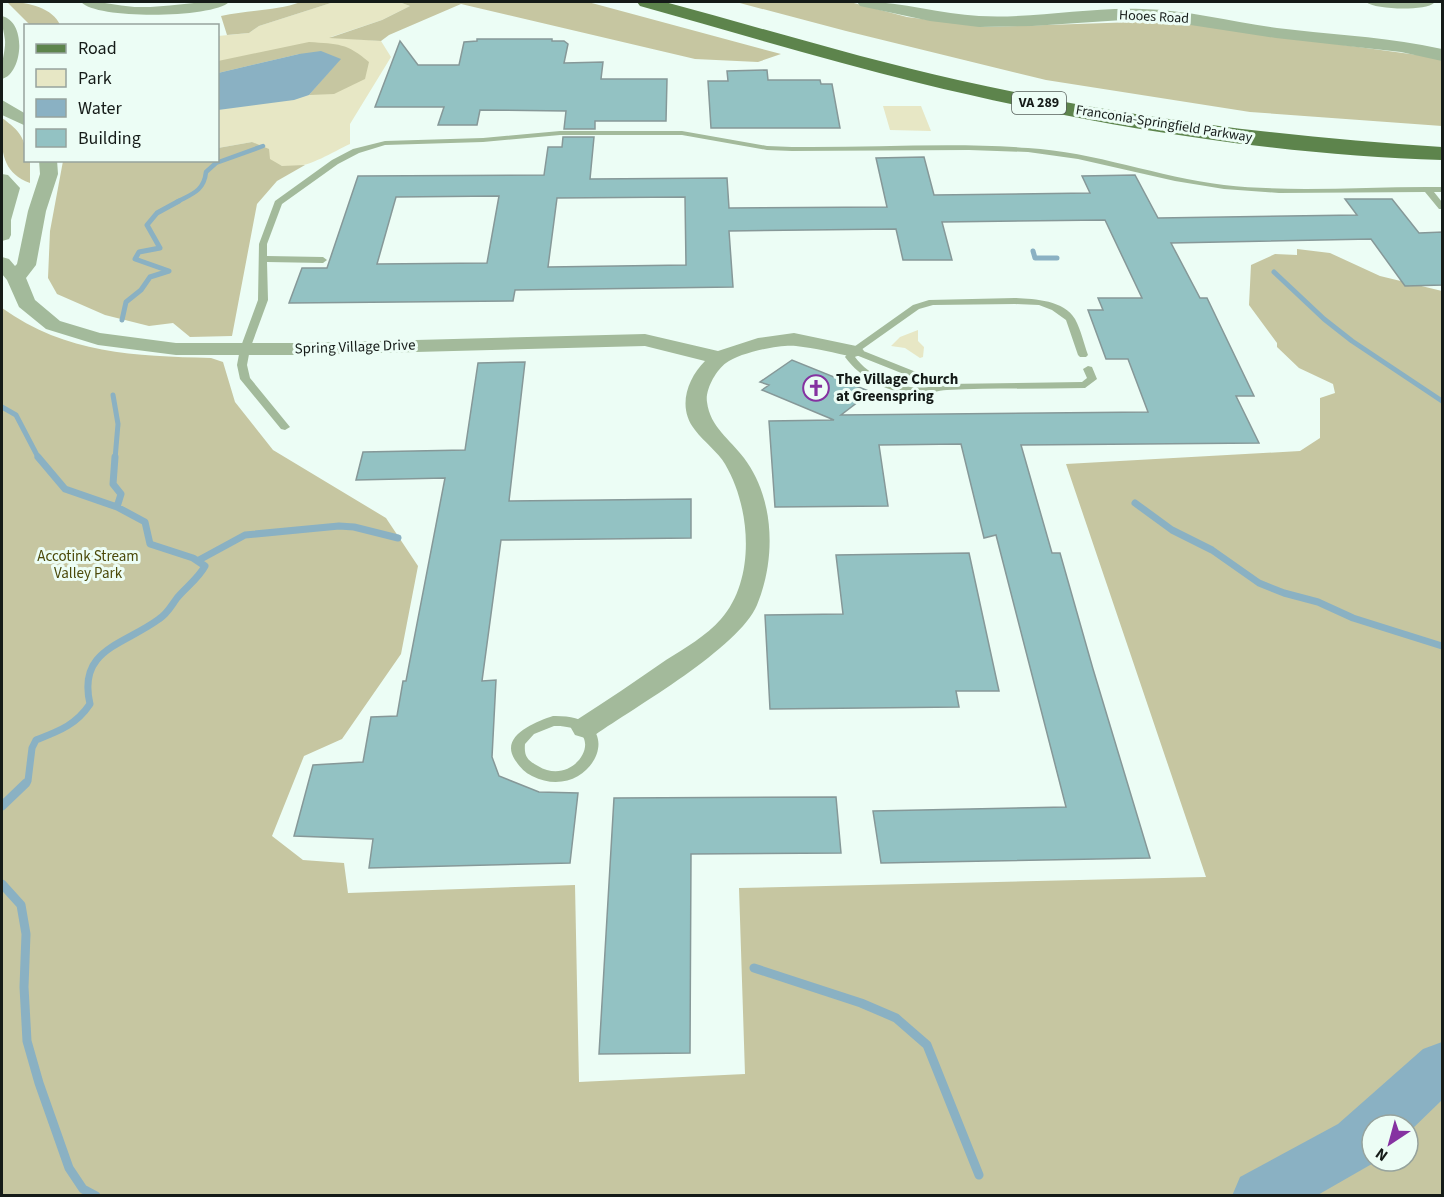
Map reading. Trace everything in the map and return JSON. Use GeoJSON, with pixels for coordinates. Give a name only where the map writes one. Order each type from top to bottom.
{"type":"FeatureCollection","features":[{"type":"Feature","properties":{"kind":"main road","name":"Franconia-Springfield Parkway"},"geometry":{"type":"LineString","coordinates":[[646,2],[910,74],[1053,106],[1234,135],[1336,147],[1443,154]]}},
{"type":"Feature","properties":{"kind":"main road","name":"Franconia-Springfield Parkway"},"geometry":{"type":"LineString","coordinates":[[698,2],[951,69],[1078,96],[1263,124],[1443,139]]}},
{"type":"Feature","properties":{"kind":"street"},"geometry":{"type":"LineString","coordinates":[[88,2],[123,10],[159,11],[222,2]]}},
{"type":"Feature","properties":{"kind":"street","name":"Hooes Road"},"geometry":{"type":"LineString","coordinates":[[866,2],[921,15],[980,22],[1016,22],[1129,14],[1168,16],[1274,33],[1409,48],[1443,55]]}},
{"type":"Feature","properties":{"kind":"street"},"geometry":{"type":"LineString","coordinates":[[1373,2],[1427,3]]}},
{"type":"Feature","properties":{"kind":"street"},"geometry":{"type":"LineString","coordinates":[[2,20],[11,34],[14,45],[11,58],[2,74]]}},
{"type":"Feature","properties":{"kind":"street"},"geometry":{"type":"LineString","coordinates":[[2,105],[6,111],[24,121]]}},
{"type":"Feature","properties":{"kind":"street"},"geometry":{"type":"LineString","coordinates":[[16,278],[26,265],[49,174],[48,162]]}},
{"type":"Feature","properties":{"kind":"street"},"geometry":{"type":"LineString","coordinates":[[2,179],[11,188],[2,220],[2,235]]}},
{"type":"Feature","properties":{"kind":"street"},"geometry":{"type":"LineString","coordinates":[[8,198],[42,195]]}},
{"type":"Feature","properties":{"kind":"street","name":"Spring Village Drive"},"geometry":{"type":"LineString","coordinates":[[2,263],[16,278],[26,303],[53,325],[98,339],[176,349],[645,340],[719,358]]}},
{"type":"Feature","properties":{"kind":"street"},"geometry":{"type":"LineString","coordinates":[[585,728],[708,645],[729,627],[743,608],[755,576],[758,531],[752,498],[735,461],[702,425],[695,400],[704,374],[719,358],[758,344],[794,339],[854,351]]}},
{"type":"Feature","properties":{"kind":"lane"},"geometry":{"type":"LineString","coordinates":[[285,427],[245,379],[242,365],[245,349],[263,300],[263,244],[278,203],[283,198],[332,164],[356,151],[385,143],[473,141],[560,133],[682,133],[767,148],[1030,150],[1098,160],[1200,184],[1248,189],[1443,190]]}},
{"type":"Feature","properties":{"kind":"lane"},"geometry":{"type":"LineString","coordinates":[[1427,189],[1443,207]]}},
{"type":"Feature","properties":{"kind":"lane"},"geometry":{"type":"LineString","coordinates":[[262,260],[323,260]]}},
{"type":"Feature","properties":{"kind":"lane"},"geometry":{"type":"LineString","coordinates":[[1083,355],[1070,320],[1056,308],[1040,302],[1015,301],[932,302],[916,307],[854,351],[850,357],[855,367],[870,376],[905,390],[918,392],[945,387],[1085,384],[1092,379],[1088,369]]}},
{"type":"Feature","properties":{"kind":"lane"},"geometry":{"type":"LineString","coordinates":[[854,351],[945,387]]}},
{"type":"Feature","properties":{"kind":"lane"},"geometry":{"type":"LineString","coordinates":[[553,720],[571,722],[585,728],[594,740],[593,754],[584,766],[568,774],[549,776],[531,771],[520,761],[516,748],[522,735],[535,725],[553,720]]}},
{"type":"Feature","properties":{"kind":"green space"},"geometry":{"type":"Polygon","coordinates":[[[7,2],[37,6],[51,14],[59,24],[29,24],[7,2]]]}},
{"type":"Feature","properties":{"kind":"green space"},"geometry":{"type":"Polygon","coordinates":[[[301,2],[334,2],[259,26],[249,33],[227,35],[221,16],[282,7],[301,2]]]}},
{"type":"Feature","properties":{"kind":"green space"},"geometry":{"type":"Polygon","coordinates":[[[334,2],[399,2],[410,6],[382,20],[331,37],[381,41],[391,57],[350,124],[350,144],[300,166],[282,166],[273,163],[252,142],[219,148],[219,36],[249,33],[259,26],[334,2]]]}},
{"type":"Feature","properties":{"kind":"green space"},"geometry":{"type":"Polygon","coordinates":[[[399,2],[588,2],[781,54],[758,62],[695,59],[461,4],[389,35],[381,41],[329,38],[382,20],[410,6],[399,2]]]}},
{"type":"Feature","properties":{"kind":"green space"},"geometry":{"type":"Polygon","coordinates":[[[736,2],[850,2],[907,17],[985,27],[1167,21],[1425,56],[1442,60],[1442,126],[1250,112],[1046,80],[736,2]]]}},
{"type":"Feature","properties":{"kind":"green space"},"geometry":{"type":"Polygon","coordinates":[[[309,42],[335,44],[348,48],[369,62],[365,79],[334,94],[309,95],[340,59],[299,54],[219,73],[219,61],[309,42]]]}},
{"type":"Feature","properties":{"kind":"green space"},"geometry":{"type":"Polygon","coordinates":[[[883,106],[921,106],[931,131],[890,130],[883,106]]]}},
{"type":"Feature","properties":{"kind":"green space"},"geometry":{"type":"Polygon","coordinates":[[[2,118],[18,131],[23,140],[24,162],[30,162],[30,183],[20,178],[8,166],[4,158],[2,118]]]}},
{"type":"Feature","properties":{"kind":"green space"},"geometry":{"type":"Polygon","coordinates":[[[252,142],[269,149],[270,159],[282,166],[305,165],[277,181],[257,204],[232,336],[190,337],[173,323],[149,326],[105,315],[57,294],[48,278],[50,231],[63,162],[219,162],[219,148],[252,142]]]}},
{"type":"Feature","properties":{"kind":"green space","name":"Accotink Stream Valley Park"},"geometry":{"type":"Polygon","coordinates":[[[1297,249],[1330,253],[1380,276],[1442,291],[1442,1195],[2,1195],[2,308],[26,323],[76,344],[102,350],[155,356],[211,358],[223,362],[235,402],[273,450],[386,518],[418,566],[401,654],[342,739],[304,756],[272,836],[303,860],[344,863],[348,893],[575,885],[579,1082],[745,1074],[739,888],[1206,877],[1066,464],[1300,451],[1320,438],[1320,398],[1335,393],[1333,384],[1299,368],[1277,347],[1277,343],[1249,305],[1251,265],[1275,254],[1297,255],[1297,249]]]}},
{"type":"Feature","properties":{"kind":"green space"},"geometry":{"type":"Polygon","coordinates":[[[918,330],[918,341],[924,347],[923,357],[920,358],[905,348],[891,346],[900,337],[918,330]]]}},
{"type":"Feature","properties":{"kind":"water"},"geometry":{"type":"Polygon","coordinates":[[[321,51],[341,59],[309,95],[294,100],[219,110],[219,73],[321,51]]]}},
{"type":"Feature","properties":{"kind":"building"},"geometry":{"type":"Polygon","coordinates":[[[477,39],[564,41],[568,44],[564,63],[603,62],[601,79],[667,79],[666,121],[595,121],[595,129],[564,129],[566,111],[480,110],[477,125],[438,125],[444,107],[375,107],[400,41],[418,65],[459,65],[464,42],[477,41],[477,39]]]}},
{"type":"Feature","properties":{"kind":"building"},"geometry":{"type":"Polygon","coordinates":[[[767,70],[768,80],[820,80],[821,84],[832,84],[840,128],[711,128],[708,81],[728,81],[727,71],[767,70]]]}},
{"type":"Feature","properties":{"kind":"building"},"geometry":{"type":"Polygon","coordinates":[[[563,137],[594,137],[590,179],[727,178],[729,208],[887,207],[876,158],[924,157],[934,195],[1090,193],[1082,176],[1135,175],[1158,218],[1357,215],[1345,199],[1392,199],[1419,233],[1443,232],[1443,285],[1405,286],[1371,239],[1171,243],[1200,298],[1207,298],[1254,396],[1236,396],[1259,443],[1021,445],[1052,553],[1060,553],[1150,858],[881,863],[873,811],[1066,807],[996,535],[984,538],[961,444],[879,445],[888,506],[775,507],[769,421],[834,420],[762,390],[769,385],[760,382],[792,360],[871,392],[841,415],[1148,412],[1128,359],[1106,359],[1088,310],[1103,310],[1098,298],[1142,298],[1105,220],[942,222],[952,260],[903,260],[896,229],[729,231],[733,287],[515,290],[513,301],[289,303],[302,268],[327,268],[358,176],[544,175],[548,147],[562,147],[563,137]],[[499,196],[396,197],[377,264],[487,263],[499,196]],[[685,197],[557,198],[548,267],[686,265],[685,197]]]}},
{"type":"Feature","properties":{"kind":"building"},"geometry":{"type":"Polygon","coordinates":[[[525,362],[509,501],[691,499],[691,538],[501,540],[482,681],[496,680],[492,757],[499,776],[539,792],[578,793],[570,863],[369,868],[373,839],[294,836],[313,765],[363,762],[371,717],[397,716],[403,681],[406,681],[445,478],[356,480],[363,452],[465,450],[478,363],[525,362]]]}},
{"type":"Feature","properties":{"kind":"building"},"geometry":{"type":"Polygon","coordinates":[[[969,553],[999,691],[956,691],[959,707],[770,709],[765,615],[843,614],[836,555],[969,553]]]}},
{"type":"Feature","properties":{"kind":"building"},"geometry":{"type":"Polygon","coordinates":[[[836,797],[841,853],[691,854],[690,1053],[599,1054],[614,798],[836,797]]]}},
{"type":"Feature","properties":{"kind":"waterway"},"geometry":{"type":"LineString","coordinates":[[219,162],[263,146]]}},
{"type":"Feature","properties":{"kind":"waterway"},"geometry":{"type":"LineString","coordinates":[[177,202],[200,188],[206,172],[219,162]]}},
{"type":"Feature","properties":{"kind":"waterway"},"geometry":{"type":"LineString","coordinates":[[122,320],[126,302],[141,290],[150,277],[169,271],[135,259],[139,252],[160,248],[147,225],[157,213],[179,201]]}},
{"type":"Feature","properties":{"kind":"waterway"},"geometry":{"type":"LineString","coordinates":[[1033,251],[1035,258],[1057,258]]}},
{"type":"Feature","properties":{"kind":"waterway"},"geometry":{"type":"LineString","coordinates":[[1274,272],[1324,319],[1352,341],[1442,401]]}},
{"type":"Feature","properties":{"kind":"waterway"},"geometry":{"type":"LineString","coordinates":[[113,395],[118,424],[115,459]]}},
{"type":"Feature","properties":{"kind":"waterway"},"geometry":{"type":"LineString","coordinates":[[2,407],[16,415],[39,459]]}},
{"type":"Feature","properties":{"kind":"waterway"},"geometry":{"type":"LineString","coordinates":[[38,457],[65,489],[117,507]]}},
{"type":"Feature","properties":{"kind":"waterway"},"geometry":{"type":"LineString","coordinates":[[115,457],[113,484],[121,494],[117,507]]}},
{"type":"Feature","properties":{"kind":"waterway"},"geometry":{"type":"LineString","coordinates":[[1135,503],[1172,530],[1212,550],[1259,583],[1284,593],[1318,602],[1353,618],[1442,646]]}},
{"type":"Feature","properties":{"kind":"waterway"},"geometry":{"type":"LineString","coordinates":[[26,783],[32,748],[36,740],[73,722],[90,704],[88,686],[90,671],[97,660],[118,643],[162,617],[205,566],[193,558],[150,544],[145,522],[117,507]]}},
{"type":"Feature","properties":{"kind":"waterway"},"geometry":{"type":"LineString","coordinates":[[199,560],[245,535],[339,526],[354,527],[398,538]]}},
{"type":"Feature","properties":{"kind":"waterway"},"geometry":{"type":"LineString","coordinates":[[2,806],[26,783]]}},
{"type":"Feature","properties":{"kind":"waterway"},"geometry":{"type":"LineString","coordinates":[[2,884],[21,905],[26,934],[24,987],[27,1041],[39,1083],[69,1168],[83,1189],[96,1196]]}},
{"type":"Feature","properties":{"kind":"waterway"},"geometry":{"type":"LineString","coordinates":[[754,968],[861,1003],[896,1018],[927,1045],[979,1175]]}},
{"type":"Feature","properties":{"kind":"waterway"},"geometry":{"type":"LineString","coordinates":[[1390,1113],[1442,1066]]}},
{"type":"Feature","properties":{"kind":"waterway"},"geometry":{"type":"LineString","coordinates":[[1261,1196],[1360,1140]]}},
{"type":"Feature","properties":{"kind":"place","name":"The Village Church at Greenspring"},"geometry":{"type":"Point","coordinates":[816,388]}}]}
